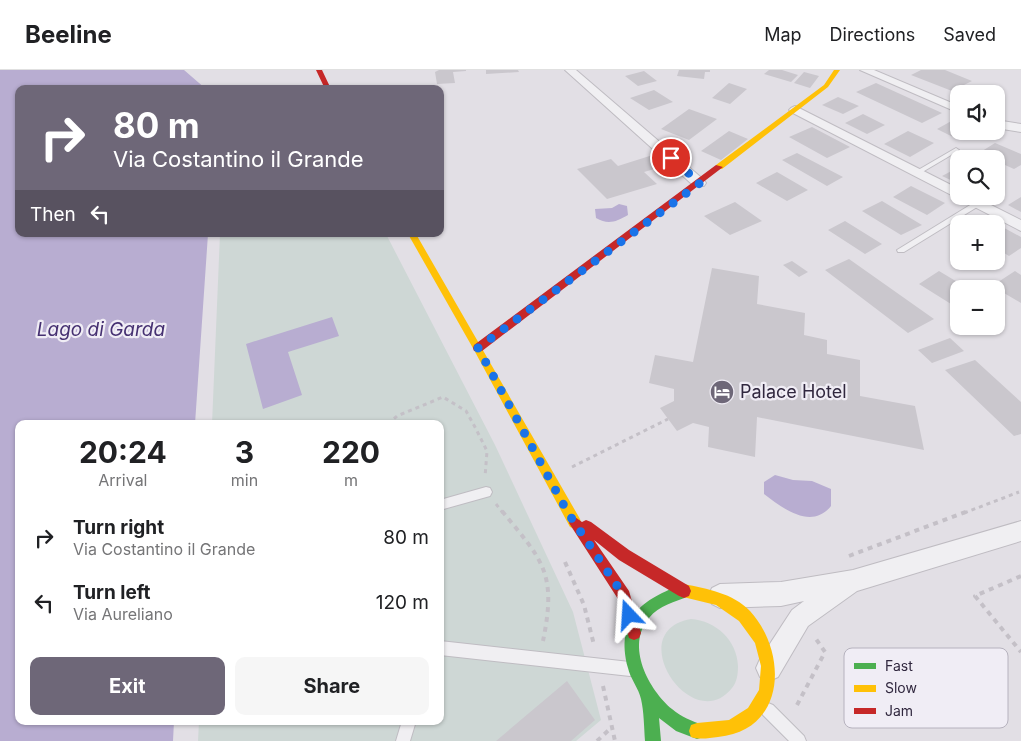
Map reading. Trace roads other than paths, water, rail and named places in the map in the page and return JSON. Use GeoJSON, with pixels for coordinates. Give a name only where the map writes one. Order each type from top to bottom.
{"type":"FeatureCollection","features":[{"type":"Feature","properties":{"kind":"main road"},"geometry":{"type":"LineString","coordinates":[[319,70],[326,85]]}},
{"type":"Feature","properties":{"kind":"main road"},"geometry":{"type":"LineString","coordinates":[[478,348],[700,183],[826,86],[837,70]]}},
{"type":"Feature","properties":{"kind":"main road"},"geometry":{"type":"LineString","coordinates":[[414,237],[478,348],[568,513],[624,596],[634,633]]}},
{"type":"Feature","properties":{"kind":"main road"},"geometry":{"type":"LineString","coordinates":[[568,513],[624,555],[684,591]]}},
{"type":"Feature","properties":{"kind":"main road"},"geometry":{"type":"LineString","coordinates":[[684,591],[697,591],[714,596],[729,604],[755,630],[764,648],[769,668],[769,688],[764,706],[754,720],[736,736],[702,735],[686,730],[659,712],[649,699],[634,670],[632,644],[634,633],[638,622],[650,604],[671,593],[684,591]]}},
{"type":"Feature","properties":{"kind":"main road"},"geometry":{"type":"LineString","coordinates":[[649,699],[653,741]]}},
{"type":"Feature","properties":{"kind":"street"},"geometry":{"type":"LineString","coordinates":[[570,70],[700,183]]}},
{"type":"Feature","properties":{"kind":"street"},"geometry":{"type":"LineString","coordinates":[[865,70],[950,106]]}},
{"type":"Feature","properties":{"kind":"street"},"geometry":{"type":"LineString","coordinates":[[795,110],[950,190]]}},
{"type":"Feature","properties":{"kind":"street"},"geometry":{"type":"LineString","coordinates":[[1005,125],[1021,128]]}},
{"type":"Feature","properties":{"kind":"street"},"geometry":{"type":"LineString","coordinates":[[980,205],[1021,226]]}},
{"type":"Feature","properties":{"kind":"street"},"geometry":{"type":"LineString","coordinates":[[714,596],[781,594],[853,581],[1021,531]]}},
{"type":"Feature","properties":{"kind":"street"},"geometry":{"type":"LineString","coordinates":[[769,668],[800,618],[853,581]]}},
{"type":"Feature","properties":{"kind":"lane"},"geometry":{"type":"LineString","coordinates":[[916,173],[950,153]]}},
{"type":"Feature","properties":{"kind":"lane"},"geometry":{"type":"LineString","coordinates":[[901,250],[976,205]]}},
{"type":"Feature","properties":{"kind":"lane"},"geometry":{"type":"LineString","coordinates":[[444,504],[486,492]]}},
{"type":"Feature","properties":{"kind":"lane"},"geometry":{"type":"LineString","coordinates":[[444,648],[634,670]]}},
{"type":"Feature","properties":{"kind":"lane"},"geometry":{"type":"LineString","coordinates":[[764,706],[799,741]]}},
{"type":"Feature","properties":{"kind":"lane"},"geometry":{"type":"LineString","coordinates":[[403,741],[408,725]]}},
{"type":"Feature","properties":{"kind":"water","name":"Lago di Garda"},"geometry":{"type":"Polygon","coordinates":[[[0,70],[184,70],[201,85],[15,85],[15,237],[208,237],[195,420],[15,420],[15,725],[174,725],[173,741],[0,741],[0,70]]]}},
{"type":"Feature","properties":{"kind":"water"},"geometry":{"type":"Polygon","coordinates":[[[619,204],[627,206],[628,215],[612,222],[596,218],[595,209],[612,208],[619,204]]]}},
{"type":"Feature","properties":{"kind":"water"},"geometry":{"type":"Polygon","coordinates":[[[332,317],[339,336],[288,352],[302,395],[263,409],[246,344],[332,317]]]}},
{"type":"Feature","properties":{"kind":"water"},"geometry":{"type":"Polygon","coordinates":[[[775,475],[793,480],[812,481],[831,489],[831,506],[823,513],[815,516],[806,517],[789,511],[764,494],[764,482],[775,475]]]}},
{"type":"Feature","properties":{"kind":"place","name":"Palace Hotel"},"geometry":{"type":"Point","coordinates":[722,392]}}]}
